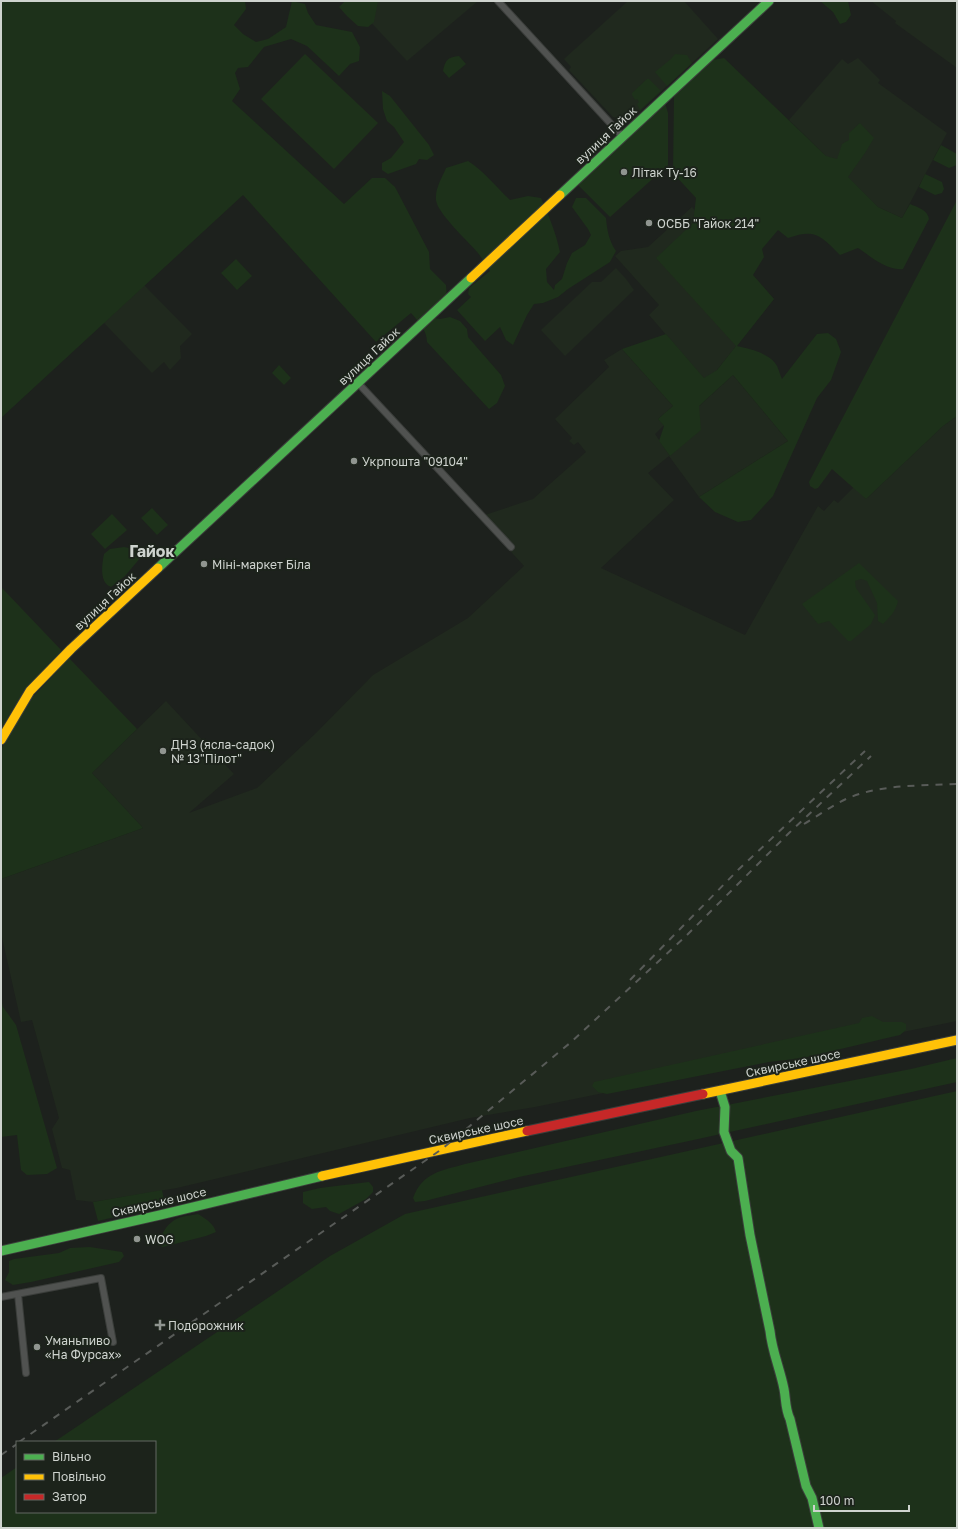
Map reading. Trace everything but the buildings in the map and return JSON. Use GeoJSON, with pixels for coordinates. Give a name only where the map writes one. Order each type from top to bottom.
{"type":"FeatureCollection","features":[{"type":"Feature","properties":{"kind":"street"},"geometry":{"type":"LineString","coordinates":[[498,1],[622,136]]}},
{"type":"Feature","properties":{"kind":"street","name":"вулиця Гайок"},"geometry":{"type":"LineString","coordinates":[[1,740],[30,691],[71,649],[769,1]]}},
{"type":"Feature","properties":{"kind":"street"},"geometry":{"type":"LineString","coordinates":[[358,383],[511,547]]}},
{"type":"Feature","properties":{"kind":"street","name":"Сквирське шосе"},"geometry":{"type":"LineString","coordinates":[[1,1251],[160,1215],[361,1166],[957,1040]]}},
{"type":"Feature","properties":{"kind":"street"},"geometry":{"type":"LineString","coordinates":[[720,1090],[724,1107],[724,1132],[731,1151],[738,1158],[750,1235],[770,1331],[771,1344],[776,1357],[784,1390],[786,1410],[790,1419],[806,1486],[812,1498],[819,1528]]}},
{"type":"Feature","properties":{"kind":"street"},"geometry":{"type":"LineString","coordinates":[[1,1297],[101,1278],[113,1342]]}},
{"type":"Feature","properties":{"kind":"street"},"geometry":{"type":"LineString","coordinates":[[18,1294],[26,1372]]}},
{"type":"Feature","properties":{"kind":"shaded area"},"geometry":{"type":"Polygon","coordinates":[[[351,1],[478,1],[407,61],[351,1]]]}},
{"type":"Feature","properties":{"kind":"shaded area"},"geometry":{"type":"Polygon","coordinates":[[[628,1],[684,1],[718,39],[629,121],[613,117],[569,70],[571,67],[564,59],[628,1]]]}},
{"type":"Feature","properties":{"kind":"shaded area"},"geometry":{"type":"Polygon","coordinates":[[[871,1],[957,1],[957,68],[895,23],[896,21],[871,1]]]}},
{"type":"Feature","properties":{"kind":"shaded area"},"geometry":{"type":"Polygon","coordinates":[[[858,58],[880,80],[878,83],[947,133],[902,218],[878,207],[789,120],[842,59],[848,64],[858,58]]]}},
{"type":"Feature","properties":{"kind":"shaded area"},"geometry":{"type":"Polygon","coordinates":[[[692,207],[774,299],[717,370],[706,381],[649,315],[659,305],[615,256],[621,251],[648,247],[692,207]]]}},
{"type":"Feature","properties":{"kind":"shaded area"},"geometry":{"type":"Polygon","coordinates":[[[616,268],[634,290],[565,356],[541,330],[592,282],[601,282],[616,268]]]}},
{"type":"Feature","properties":{"kind":"shaded area"},"geometry":{"type":"Polygon","coordinates":[[[143,284],[192,334],[180,346],[181,358],[170,370],[164,362],[152,373],[85,303],[143,284]]]}},
{"type":"Feature","properties":{"kind":"shaded area"},"geometry":{"type":"Polygon","coordinates":[[[622,349],[673,406],[658,419],[664,425],[655,434],[670,456],[699,406],[733,375],[788,441],[699,497],[669,456],[648,473],[674,500],[601,568],[745,635],[818,506],[824,511],[834,500],[838,503],[854,487],[866,499],[943,426],[957,416],[957,1021],[535,1107],[470,1118],[177,1188],[93,1202],[76,1200],[70,1170],[62,1168],[52,1129],[59,1118],[32,1020],[21,1022],[1,933],[1,879],[143,828],[92,773],[166,701],[234,774],[189,813],[257,788],[316,733],[373,675],[468,618],[524,566],[479,517],[533,499],[586,452],[578,442],[574,445],[569,441],[572,438],[555,419],[609,367],[604,360],[622,349]]]}},
{"type":"Feature","properties":{"kind":"green space"},"geometry":{"type":"Polygon","coordinates":[[[1,1],[245,1],[246,9],[234,25],[243,34],[256,42],[268,39],[286,27],[292,1],[305,4],[308,13],[316,25],[352,32],[360,47],[359,61],[350,64],[339,76],[307,46],[291,39],[264,47],[248,67],[238,68],[235,73],[240,89],[232,101],[344,204],[372,178],[385,178],[395,187],[429,252],[430,269],[446,285],[447,299],[429,317],[440,319],[450,317],[460,321],[467,329],[468,337],[501,375],[505,386],[497,403],[489,409],[427,342],[424,330],[411,313],[376,342],[243,195],[1,418],[1,1]]]}},
{"type":"Feature","properties":{"kind":"green space"},"geometry":{"type":"Polygon","coordinates":[[[345,1],[378,1],[374,22],[368,27],[358,26],[339,7],[345,1]]]}},
{"type":"Feature","properties":{"kind":"green space"},"geometry":{"type":"Polygon","coordinates":[[[820,1],[848,1],[851,15],[846,22],[840,24],[833,12],[820,1]]]}},
{"type":"Feature","properties":{"kind":"green space"},"geometry":{"type":"Polygon","coordinates":[[[305,54],[378,123],[334,169],[261,99],[305,54]]]}},
{"type":"Feature","properties":{"kind":"green space"},"geometry":{"type":"Polygon","coordinates":[[[675,54],[687,55],[692,63],[667,86],[655,72],[675,54]]]}},
{"type":"Feature","properties":{"kind":"green space"},"geometry":{"type":"Polygon","coordinates":[[[459,56],[466,64],[449,78],[443,71],[445,64],[450,58],[459,56]]]}},
{"type":"Feature","properties":{"kind":"green space"},"geometry":{"type":"Polygon","coordinates":[[[724,58],[826,156],[837,159],[842,144],[849,140],[849,133],[860,123],[874,138],[848,177],[878,207],[902,218],[910,204],[927,213],[929,219],[903,269],[891,268],[873,259],[858,248],[840,255],[823,239],[812,234],[797,235],[788,238],[778,230],[762,249],[764,257],[753,275],[774,299],[737,346],[759,352],[770,358],[777,366],[782,379],[817,334],[828,333],[836,339],[841,352],[831,380],[817,398],[773,496],[751,520],[738,522],[715,512],[699,497],[788,441],[733,375],[699,406],[701,430],[670,456],[659,441],[664,426],[658,419],[673,406],[622,349],[666,334],[704,378],[717,370],[736,346],[656,258],[693,223],[696,198],[673,173],[674,96],[713,60],[724,58]]]}},
{"type":"Feature","properties":{"kind":"green space"},"geometry":{"type":"Polygon","coordinates":[[[647,79],[649,79],[661,91],[640,110],[637,104],[639,102],[637,99],[635,100],[632,93],[647,79]]]}},
{"type":"Feature","properties":{"kind":"green space"},"geometry":{"type":"Polygon","coordinates":[[[382,91],[390,96],[429,145],[434,155],[427,160],[419,159],[416,164],[388,174],[382,170],[382,163],[391,158],[404,142],[394,127],[387,121],[383,109],[382,91]]]}},
{"type":"Feature","properties":{"kind":"green space"},"geometry":{"type":"Polygon","coordinates":[[[665,103],[668,113],[668,165],[610,217],[577,184],[665,103]]]}},
{"type":"Feature","properties":{"kind":"green space"},"geometry":{"type":"Polygon","coordinates":[[[941,145],[957,154],[957,165],[949,168],[933,160],[941,145]]]}},
{"type":"Feature","properties":{"kind":"green space"},"geometry":{"type":"Polygon","coordinates":[[[468,161],[485,174],[510,200],[528,196],[541,198],[552,225],[560,252],[546,269],[547,282],[554,290],[555,285],[562,279],[572,253],[585,245],[591,235],[572,207],[576,198],[586,198],[606,218],[609,235],[616,251],[610,262],[558,297],[543,303],[534,304],[527,315],[513,345],[506,340],[500,327],[485,341],[457,310],[471,297],[468,294],[469,288],[490,271],[478,253],[442,212],[436,200],[438,187],[446,168],[468,161]]]}},
{"type":"Feature","properties":{"kind":"green space"},"geometry":{"type":"Polygon","coordinates":[[[925,174],[942,182],[944,189],[942,193],[935,195],[919,187],[925,174]]]}},
{"type":"Feature","properties":{"kind":"green space"},"geometry":{"type":"Polygon","coordinates":[[[957,200],[957,416],[943,426],[866,499],[832,469],[818,488],[815,489],[810,486],[809,482],[957,200]]]}},
{"type":"Feature","properties":{"kind":"green space"},"geometry":{"type":"Polygon","coordinates":[[[236,259],[252,276],[237,290],[221,273],[236,259]]]}},
{"type":"Feature","properties":{"kind":"green space"},"geometry":{"type":"Polygon","coordinates":[[[279,365],[291,378],[284,385],[272,373],[279,365]]]}},
{"type":"Feature","properties":{"kind":"green space"},"geometry":{"type":"Polygon","coordinates":[[[152,508],[168,525],[157,535],[141,518],[152,508]]]}},
{"type":"Feature","properties":{"kind":"green space"},"geometry":{"type":"Polygon","coordinates":[[[112,514],[127,530],[105,549],[91,534],[112,514]]]}},
{"type":"Feature","properties":{"kind":"green space"},"geometry":{"type":"Polygon","coordinates":[[[124,547],[134,549],[141,554],[141,557],[125,576],[111,587],[105,582],[102,573],[104,554],[110,549],[124,547]]]}},
{"type":"Feature","properties":{"kind":"green space"},"geometry":{"type":"Polygon","coordinates":[[[859,563],[898,601],[894,611],[883,624],[878,621],[877,603],[867,581],[861,579],[855,581],[856,588],[875,615],[871,624],[851,641],[848,641],[829,621],[818,624],[802,604],[859,563]]]}},
{"type":"Feature","properties":{"kind":"green space"},"geometry":{"type":"Polygon","coordinates":[[[1,587],[62,651],[25,689],[1,729],[1,587]]]}},
{"type":"Feature","properties":{"kind":"green space"},"geometry":{"type":"Polygon","coordinates":[[[69,658],[137,729],[92,773],[143,828],[1,879],[1,749],[32,698],[69,658]]]}},
{"type":"Feature","properties":{"kind":"green space"},"geometry":{"type":"Polygon","coordinates":[[[1,998],[3,1007],[16,1025],[57,1168],[47,1174],[27,1175],[21,1170],[17,1135],[1,1137],[1,998]]]}},
{"type":"Feature","properties":{"kind":"green space"},"geometry":{"type":"Polygon","coordinates":[[[872,1016],[883,1022],[902,1022],[906,1024],[906,1030],[900,1035],[803,1058],[769,1062],[607,1094],[598,1092],[592,1086],[594,1082],[859,1023],[862,1018],[872,1016]]]}},
{"type":"Feature","properties":{"kind":"green space"},"geometry":{"type":"Polygon","coordinates":[[[957,1058],[957,1082],[519,1177],[425,1201],[415,1202],[413,1198],[417,1189],[422,1183],[434,1174],[465,1164],[696,1111],[911,1069],[957,1058]]]}},
{"type":"Feature","properties":{"kind":"green space"},"geometry":{"type":"Polygon","coordinates":[[[957,1091],[957,1528],[1,1528],[1,1478],[16,1468],[16,1513],[156,1513],[156,1441],[55,1441],[330,1256],[405,1214],[957,1091]]]}},
{"type":"Feature","properties":{"kind":"green space"},"geometry":{"type":"Polygon","coordinates":[[[369,1182],[373,1187],[373,1192],[366,1199],[339,1214],[330,1211],[326,1207],[312,1209],[303,1203],[303,1192],[320,1188],[369,1182]]]}},
{"type":"Feature","properties":{"kind":"green space"},"geometry":{"type":"Polygon","coordinates":[[[162,1190],[165,1205],[98,1221],[93,1202],[162,1190]]]}},
{"type":"Feature","properties":{"kind":"green space"},"geometry":{"type":"Polygon","coordinates":[[[198,1214],[211,1224],[216,1232],[163,1247],[157,1245],[161,1236],[171,1222],[179,1218],[198,1214]]]}},
{"type":"Feature","properties":{"kind":"green space"},"geometry":{"type":"Polygon","coordinates":[[[90,1247],[122,1252],[124,1256],[119,1262],[31,1282],[13,1285],[5,1280],[9,1272],[9,1261],[14,1259],[59,1253],[70,1248],[90,1247]]]}},
{"type":"Feature","properties":{"kind":"railway"},"geometry":{"type":"LineString","coordinates":[[630,980],[738,870],[865,751]]}},
{"type":"Feature","properties":{"kind":"railway"},"geometry":{"type":"LineString","coordinates":[[20,1441],[442,1149],[570,1043],[686,936],[789,833],[871,756]]}},
{"type":"Feature","properties":{"kind":"railway"},"geometry":{"type":"LineString","coordinates":[[804,824],[840,802],[859,794],[886,788],[957,784]]}},
{"type":"Feature","properties":{"kind":"railway"},"geometry":{"type":"LineString","coordinates":[[1,1455],[16,1445]]}},
{"type":"Feature","properties":{"kind":"traffic: fast"},"geometry":{"type":"LineString","coordinates":[[560,195],[769,1]]}},
{"type":"Feature","properties":{"kind":"traffic: fast"},"geometry":{"type":"LineString","coordinates":[[158,568],[471,278]]}},
{"type":"Feature","properties":{"kind":"traffic: fast"},"geometry":{"type":"LineString","coordinates":[[720,1091],[725,1107],[724,1132],[731,1151],[738,1158],[750,1235],[772,1346],[784,1389],[787,1412],[806,1486],[812,1498],[819,1528]]}},
{"type":"Feature","properties":{"kind":"traffic: fast"},"geometry":{"type":"LineString","coordinates":[[1,1251],[322,1176]]}},
{"type":"Feature","properties":{"kind":"traffic: slow"},"geometry":{"type":"LineString","coordinates":[[471,278],[560,195]]}},
{"type":"Feature","properties":{"kind":"traffic: slow"},"geometry":{"type":"LineString","coordinates":[[1,740],[30,691],[71,649],[158,568]]}},
{"type":"Feature","properties":{"kind":"traffic: slow"},"geometry":{"type":"LineString","coordinates":[[703,1094],[957,1040]]}},
{"type":"Feature","properties":{"kind":"traffic: slow"},"geometry":{"type":"LineString","coordinates":[[322,1176],[527,1131]]}},
{"type":"Feature","properties":{"kind":"traffic: jam"},"geometry":{"type":"LineString","coordinates":[[527,1131],[703,1094]]}},
{"type":"Feature","properties":{"kind":"place","name":"Літак Ту-16"},"geometry":{"type":"Point","coordinates":[624,172]}},
{"type":"Feature","properties":{"kind":"place","name":"ОСББ \"Гайок 214\""},"geometry":{"type":"Point","coordinates":[649,223]}},
{"type":"Feature","properties":{"kind":"place","name":"Укрпошта \"09104\""},"geometry":{"type":"Point","coordinates":[354,461]}},
{"type":"Feature","properties":{"kind":"place","name":"Міні-маркет Біла"},"geometry":{"type":"Point","coordinates":[204,564]}},
{"type":"Feature","properties":{"kind":"place","name":"ДНЗ (ясла-садок) № 13\"Пілот\""},"geometry":{"type":"Point","coordinates":[163,751]}},
{"type":"Feature","properties":{"kind":"place","name":"WOG"},"geometry":{"type":"Point","coordinates":[137,1239]}},
{"type":"Feature","properties":{"kind":"place","name":"Подорожник"},"geometry":{"type":"Point","coordinates":[160,1325]}},
{"type":"Feature","properties":{"kind":"place","name":"Уманьпиво «На Фурсах»"},"geometry":{"type":"Point","coordinates":[37,1347]}},
{"type":"Feature","properties":{"kind":"district","name":"Гайок"},"geometry":{"type":"Point","coordinates":[152,551]}}]}
